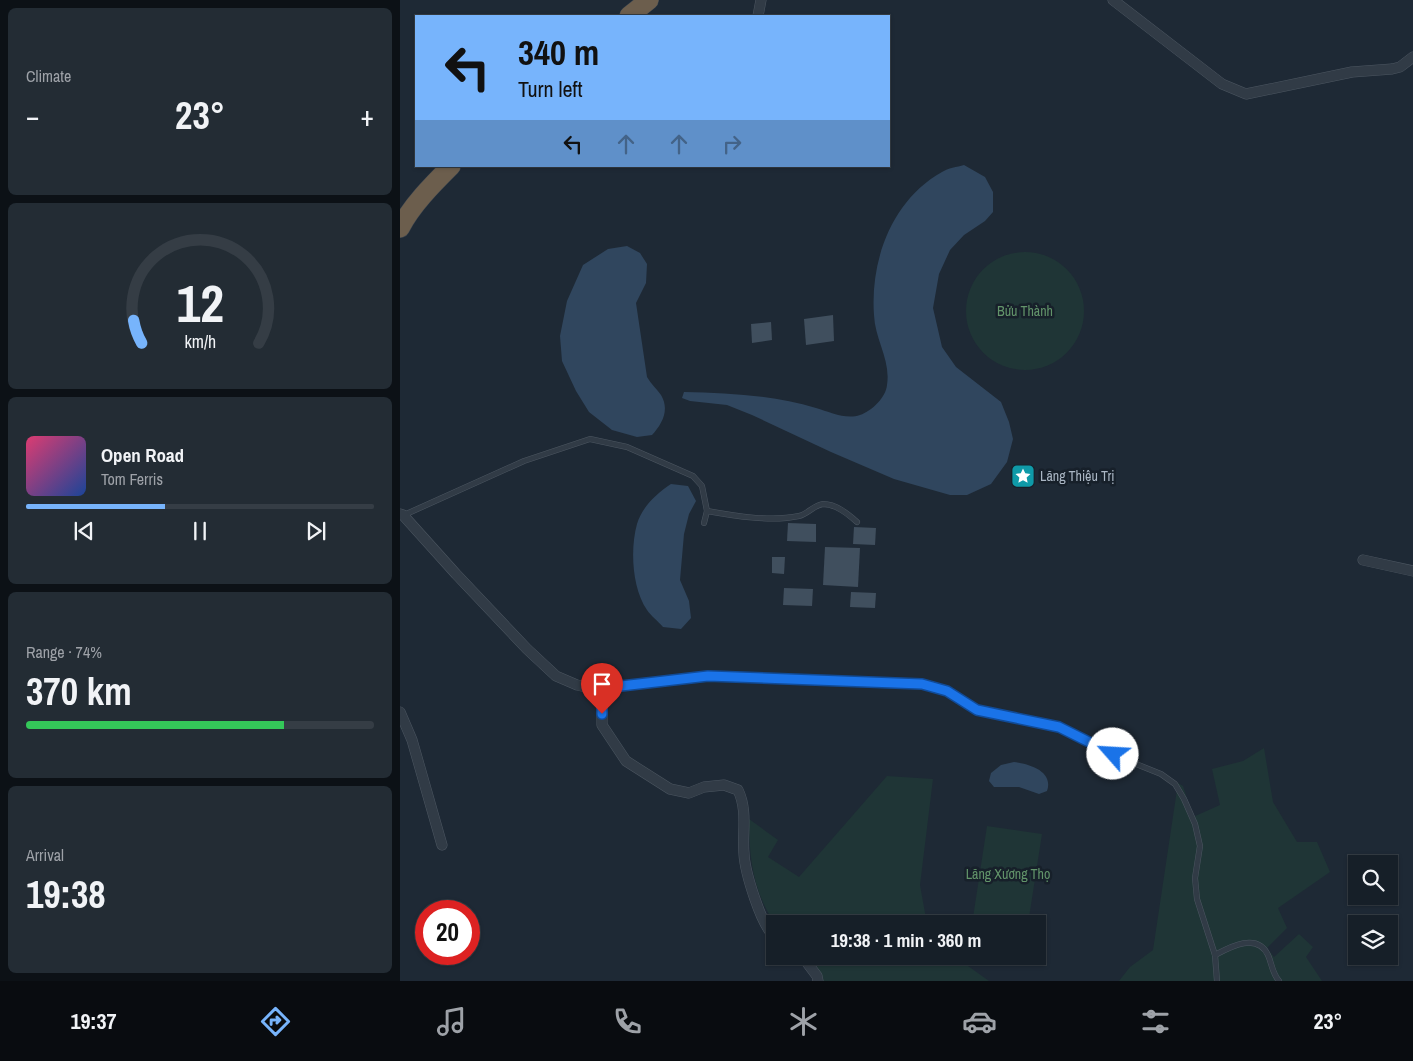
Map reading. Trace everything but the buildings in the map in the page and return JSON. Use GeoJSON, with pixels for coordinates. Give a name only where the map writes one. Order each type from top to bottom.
{"type":"FeatureCollection","features":[{"type":"Feature","properties":{"kind":"highway"},"geometry":{"type":"LineString","coordinates":[[630,15],[649,0]]}},
{"type":"Feature","properties":{"kind":"highway"},"geometry":{"type":"LineString","coordinates":[[400,228],[405,218],[450,167]]}},
{"type":"Feature","properties":{"kind":"street"},"geometry":{"type":"LineString","coordinates":[[758,15],[761,0]]}},
{"type":"Feature","properties":{"kind":"street"},"geometry":{"type":"LineString","coordinates":[[1112,0],[1222,84],[1246,94],[1352,72],[1392,69],[1400,67],[1413,57]]}},
{"type":"Feature","properties":{"kind":"street"},"geometry":{"type":"LineString","coordinates":[[402,515],[527,649],[556,676],[577,685],[595,689],[602,703],[602,725],[626,761],[670,789],[689,793],[704,787],[724,785],[738,790],[744,802],[744,856],[760,915],[766,925]]}},
{"type":"Feature","properties":{"kind":"street"},"geometry":{"type":"LineString","coordinates":[[1362,560],[1413,570]]}},
{"type":"Feature","properties":{"kind":"street"},"geometry":{"type":"LineString","coordinates":[[400,712],[412,740],[442,846]]}},
{"type":"Feature","properties":{"kind":"street"},"geometry":{"type":"LineString","coordinates":[[809,965],[817,976],[818,981]]}},
{"type":"Feature","properties":{"kind":"lane"},"geometry":{"type":"LineString","coordinates":[[402,515],[524,460],[590,439],[627,447],[692,476],[702,486],[707,511],[704,523]]}},
{"type":"Feature","properties":{"kind":"lane"},"geometry":{"type":"LineString","coordinates":[[707,511],[747,517],[791,517],[802,515],[815,506],[824,504],[844,511],[857,522]]}},
{"type":"Feature","properties":{"kind":"lane"},"geometry":{"type":"LineString","coordinates":[[595,689],[708,676],[922,684],[947,691],[977,710],[1059,727],[1131,762],[1161,774],[1175,784],[1184,799],[1197,832],[1200,846],[1195,878],[1197,899],[1215,955],[1216,981]]}},
{"type":"Feature","properties":{"kind":"lane"},"geometry":{"type":"LineString","coordinates":[[1215,955],[1237,944],[1254,944],[1265,949],[1274,975],[1279,981]]}},
{"type":"Feature","properties":{"kind":"green space","name":"Bửu Thành"},"geometry":{"type":"Polygon","coordinates":[[[1025,252],[1048,257],[1067,269],[1079,288],[1084,311],[1079,334],[1067,353],[1048,365],[1025,370],[1002,365],[983,353],[971,334],[966,311],[971,288],[983,269],[1002,257],[1025,252]]]}},
{"type":"Feature","properties":{"kind":"green space"},"geometry":{"type":"Polygon","coordinates":[[[1264,748],[1273,802],[1297,842],[1317,842],[1330,872],[1278,908],[1287,928],[1267,948],[1274,957],[1299,934],[1313,947],[1306,957],[1322,981],[1119,981],[1130,967],[1153,950],[1178,783],[1183,786],[1193,817],[1220,805],[1212,769],[1243,761],[1264,748]]]}},
{"type":"Feature","properties":{"kind":"green space"},"geometry":{"type":"Polygon","coordinates":[[[887,776],[933,779],[920,885],[925,915],[770,915],[757,887],[751,861],[749,819],[778,840],[768,857],[799,877],[887,776]]]}},
{"type":"Feature","properties":{"kind":"green space","name":"Lăng Xương Thọ"},"geometry":{"type":"Polygon","coordinates":[[[987,826],[1042,834],[1029,915],[973,915],[987,826]]]}},
{"type":"Feature","properties":{"kind":"green space"},"geometry":{"type":"Polygon","coordinates":[[[816,965],[967,965],[989,981],[822,981],[816,965]]]}},
{"type":"Feature","properties":{"kind":"water"},"geometry":{"type":"Polygon","coordinates":[[[964,165],[985,177],[993,192],[993,212],[985,221],[964,235],[950,250],[939,274],[933,308],[942,347],[956,367],[1001,402],[1009,422],[1013,439],[1007,462],[991,484],[967,495],[950,495],[894,479],[727,405],[690,401],[682,398],[684,392],[750,396],[783,400],[849,417],[865,413],[874,407],[886,390],[888,376],[875,324],[874,294],[876,273],[888,233],[897,215],[910,198],[925,184],[944,171],[964,165]]]}},
{"type":"Feature","properties":{"kind":"water"},"geometry":{"type":"Polygon","coordinates":[[[627,246],[640,253],[647,264],[646,283],[636,303],[647,377],[661,395],[665,406],[662,421],[652,435],[637,437],[612,430],[589,412],[576,391],[562,361],[560,336],[567,301],[583,265],[608,249],[627,246]]]}},
{"type":"Feature","properties":{"kind":"water"},"geometry":{"type":"Polygon","coordinates":[[[671,484],[688,486],[696,501],[689,514],[684,534],[680,580],[689,601],[691,618],[681,629],[663,627],[649,612],[638,591],[633,556],[637,524],[642,512],[660,492],[671,484]]]}},
{"type":"Feature","properties":{"kind":"water"},"geometry":{"type":"Polygon","coordinates":[[[1014,762],[1033,767],[1044,774],[1047,778],[1047,791],[1039,794],[1019,787],[994,787],[989,781],[991,773],[1001,765],[1014,762]]]}},
{"type":"Feature","properties":{"kind":"place","name":"Lăng Thiệu Trị"},"geometry":{"type":"Point","coordinates":[1023,476]}},
{"type":"Feature","properties":{"kind":"route"},"geometry":{"type":"LineString","coordinates":[[602,714],[602,703],[595,689],[708,676],[922,684],[947,691],[977,710],[1059,727],[1113,754]]}}]}
